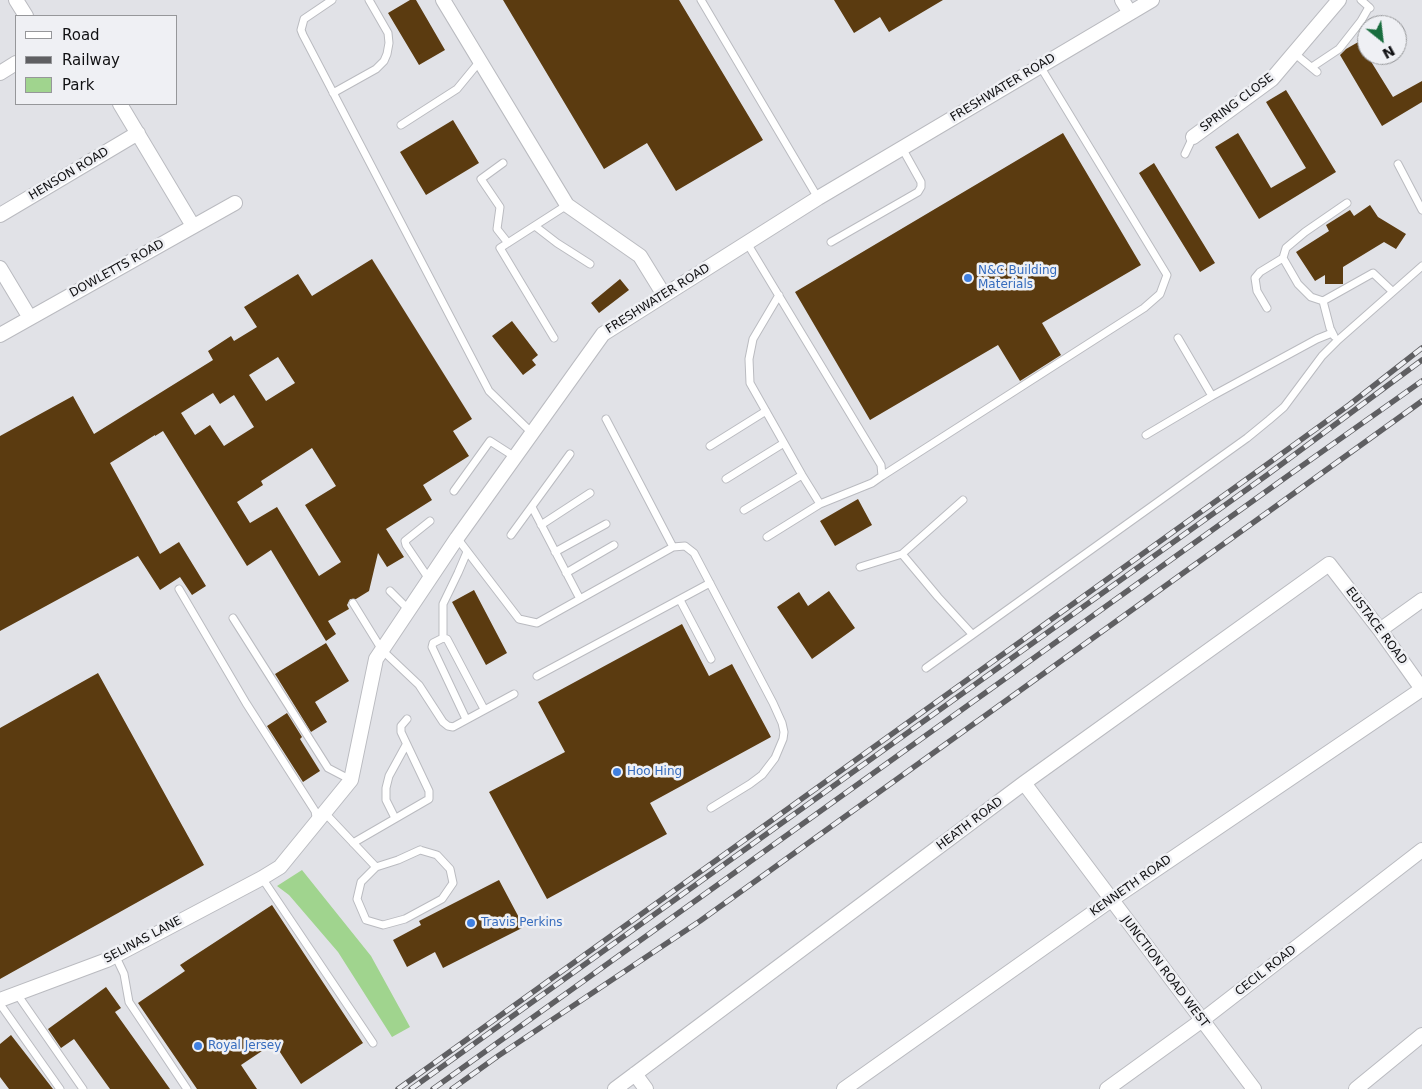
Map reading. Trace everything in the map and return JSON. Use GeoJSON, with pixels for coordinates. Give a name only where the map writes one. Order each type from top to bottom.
{"type":"FeatureCollection","features":[{"type":"Feature","properties":{"kind":"street"},"geometry":{"type":"LineString","coordinates":[[16,0],[25,15]]}},
{"type":"Feature","properties":{"kind":"street"},"geometry":{"type":"LineString","coordinates":[[443,0],[567,205],[640,256],[664,295]]}},
{"type":"Feature","properties":{"kind":"street"},"geometry":{"type":"LineString","coordinates":[[1122,0],[1130,13]]}},
{"type":"Feature","properties":{"kind":"street","name":"FRESHWATER ROAD"},"geometry":{"type":"LineString","coordinates":[[280,867],[352,780],[376,659],[457,538],[603,334],[818,198],[1152,0]]}},
{"type":"Feature","properties":{"kind":"street","name":"SPRING CLOSE"},"geometry":{"type":"LineString","coordinates":[[1193,137],[1272,78],[1338,0]]}},
{"type":"Feature","properties":{"kind":"street"},"geometry":{"type":"LineString","coordinates":[[0,73],[15,64]]}},
{"type":"Feature","properties":{"kind":"street"},"geometry":{"type":"LineString","coordinates":[[121,105],[193,226]]}},
{"type":"Feature","properties":{"kind":"street","name":"HENSON ROAD"},"geometry":{"type":"LineString","coordinates":[[0,215],[138,133]]}},
{"type":"Feature","properties":{"kind":"street","name":"DOWLETTS ROAD"},"geometry":{"type":"LineString","coordinates":[[0,335],[235,203]]}},
{"type":"Feature","properties":{"kind":"street"},"geometry":{"type":"LineString","coordinates":[[0,268],[30,318]]}},
{"type":"Feature","properties":{"kind":"street","name":"EUSTACE ROAD"},"geometry":{"type":"LineString","coordinates":[[1329,564],[1380,630],[1422,689]]}},
{"type":"Feature","properties":{"kind":"street","name":"HEATH ROAD"},"geometry":{"type":"LineString","coordinates":[[615,1089],[1024,783],[1329,564]]}},
{"type":"Feature","properties":{"kind":"street"},"geometry":{"type":"LineString","coordinates":[[1380,630],[1422,600]]}},
{"type":"Feature","properties":{"kind":"street","name":"KENNETH ROAD"},"geometry":{"type":"LineString","coordinates":[[844,1089],[1111,900],[1422,689]]}},
{"type":"Feature","properties":{"kind":"street","name":"JUNCTION ROAD WEST"},"geometry":{"type":"LineString","coordinates":[[1024,783],[1201,1021],[1254,1089]]}},
{"type":"Feature","properties":{"kind":"street","name":"CECIL ROAD"},"geometry":{"type":"LineString","coordinates":[[1107,1089],[1201,1021],[1422,850]]}},
{"type":"Feature","properties":{"kind":"street","name":"SELINAS LANE"},"geometry":{"type":"LineString","coordinates":[[0,1002],[107,960],[280,867]]}},
{"type":"Feature","properties":{"kind":"street"},"geometry":{"type":"LineString","coordinates":[[1356,1089],[1422,1035]]}},
{"type":"Feature","properties":{"kind":"street"},"geometry":{"type":"LineString","coordinates":[[635,1074],[646,1089]]}},
{"type":"Feature","properties":{"kind":"lane"},"geometry":{"type":"LineString","coordinates":[[332,0],[304,19],[301,30],[489,391],[532,433]]}},
{"type":"Feature","properties":{"kind":"lane"},"geometry":{"type":"LineString","coordinates":[[333,93],[376,69],[384,61],[387,54],[388,33],[369,0]]}},
{"type":"Feature","properties":{"kind":"lane"},"geometry":{"type":"LineString","coordinates":[[701,0],[818,198]]}},
{"type":"Feature","properties":{"kind":"lane"},"geometry":{"type":"LineString","coordinates":[[1294,53],[1314,70],[1339,49],[1361,21],[1370,7],[1360,0]]}},
{"type":"Feature","properties":{"kind":"lane"},"geometry":{"type":"LineString","coordinates":[[401,125],[457,89],[480,61]]}},
{"type":"Feature","properties":{"kind":"lane"},"geometry":{"type":"LineString","coordinates":[[767,537],[820,504],[872,483],[1144,308],[1160,294],[1167,275],[1040,66]]}},
{"type":"Feature","properties":{"kind":"lane"},"geometry":{"type":"LineString","coordinates":[[1185,154],[1193,137]]}},
{"type":"Feature","properties":{"kind":"lane"},"geometry":{"type":"LineString","coordinates":[[831,242],[918,192],[922,187],[902,148]]}},
{"type":"Feature","properties":{"kind":"lane"},"geometry":{"type":"LineString","coordinates":[[503,163],[481,179],[500,207],[496,230],[508,243]]}},
{"type":"Feature","properties":{"kind":"lane"},"geometry":{"type":"LineString","coordinates":[[1398,164],[1422,210]]}},
{"type":"Feature","properties":{"kind":"lane"},"geometry":{"type":"LineString","coordinates":[[1267,308],[1257,291],[1255,278],[1260,272],[1283,258],[1286,248],[1305,232],[1347,203]]}},
{"type":"Feature","properties":{"kind":"lane"},"geometry":{"type":"LineString","coordinates":[[554,338],[500,248],[567,205]]}},
{"type":"Feature","properties":{"kind":"lane"},"geometry":{"type":"LineString","coordinates":[[535,226],[590,264]]}},
{"type":"Feature","properties":{"kind":"lane"},"geometry":{"type":"LineString","coordinates":[[747,243],[881,465],[882,476]]}},
{"type":"Feature","properties":{"kind":"lane"},"geometry":{"type":"LineString","coordinates":[[1283,258],[1298,284],[1311,297],[1323,302]]}},
{"type":"Feature","properties":{"kind":"lane"},"geometry":{"type":"LineString","coordinates":[[926,668],[1262,426],[1284,407],[1322,356],[1337,341],[1392,290],[1422,266]]}},
{"type":"Feature","properties":{"kind":"lane"},"geometry":{"type":"LineString","coordinates":[[1323,302],[1373,274],[1392,290]]}},
{"type":"Feature","properties":{"kind":"lane"},"geometry":{"type":"LineString","coordinates":[[779,295],[753,339],[749,359],[750,383],[820,504]]}},
{"type":"Feature","properties":{"kind":"lane"},"geometry":{"type":"LineString","coordinates":[[1323,302],[1332,333],[1337,341]]}},
{"type":"Feature","properties":{"kind":"lane"},"geometry":{"type":"LineString","coordinates":[[1146,434],[1212,396],[1332,333]]}},
{"type":"Feature","properties":{"kind":"lane"},"geometry":{"type":"LineString","coordinates":[[1178,338],[1212,396]]}},
{"type":"Feature","properties":{"kind":"lane"},"geometry":{"type":"LineString","coordinates":[[710,446],[766,412]]}},
{"type":"Feature","properties":{"kind":"lane"},"geometry":{"type":"LineString","coordinates":[[606,419],[673,546]]}},
{"type":"Feature","properties":{"kind":"lane"},"geometry":{"type":"LineString","coordinates":[[454,491],[490,441],[515,457]]}},
{"type":"Feature","properties":{"kind":"lane"},"geometry":{"type":"LineString","coordinates":[[726,479],[784,443]]}},
{"type":"Feature","properties":{"kind":"lane"},"geometry":{"type":"LineString","coordinates":[[511,536],[570,454]]}},
{"type":"Feature","properties":{"kind":"lane"},"geometry":{"type":"LineString","coordinates":[[744,510],[802,475]]}},
{"type":"Feature","properties":{"kind":"lane"},"geometry":{"type":"LineString","coordinates":[[541,525],[590,493]]}},
{"type":"Feature","properties":{"kind":"lane"},"geometry":{"type":"LineString","coordinates":[[860,567],[902,554],[963,500]]}},
{"type":"Feature","properties":{"kind":"lane"},"geometry":{"type":"LineString","coordinates":[[532,507],[580,599]]}},
{"type":"Feature","properties":{"kind":"lane"},"geometry":{"type":"LineString","coordinates":[[429,580],[405,541],[430,521]]}},
{"type":"Feature","properties":{"kind":"lane"},"geometry":{"type":"LineString","coordinates":[[555,552],[606,524]]}},
{"type":"Feature","properties":{"kind":"lane"},"geometry":{"type":"LineString","coordinates":[[457,538],[519,619],[538,623],[673,546],[685,546],[694,553],[773,703],[784,732],[775,758],[762,775],[711,808]]}},
{"type":"Feature","properties":{"kind":"lane"},"geometry":{"type":"LineString","coordinates":[[566,573],[614,545]]}},
{"type":"Feature","properties":{"kind":"lane"},"geometry":{"type":"LineString","coordinates":[[443,638],[443,604],[467,552]]}},
{"type":"Feature","properties":{"kind":"lane"},"geometry":{"type":"LineString","coordinates":[[902,554],[972,634]]}},
{"type":"Feature","properties":{"kind":"lane"},"geometry":{"type":"LineString","coordinates":[[537,676],[710,583]]}},
{"type":"Feature","properties":{"kind":"lane"},"geometry":{"type":"LineString","coordinates":[[179,589],[242,696],[315,811],[353,843],[376,867]]}},
{"type":"Feature","properties":{"kind":"lane"},"geometry":{"type":"LineString","coordinates":[[390,591],[409,610]]}},
{"type":"Feature","properties":{"kind":"lane"},"geometry":{"type":"LineString","coordinates":[[680,600],[711,659]]}},
{"type":"Feature","properties":{"kind":"lane"},"geometry":{"type":"LineString","coordinates":[[353,603],[382,650],[419,685],[443,722],[448,726],[453,726],[514,694]]}},
{"type":"Feature","properties":{"kind":"lane"},"geometry":{"type":"LineString","coordinates":[[233,618],[328,768],[352,780]]}},
{"type":"Feature","properties":{"kind":"lane"},"geometry":{"type":"LineString","coordinates":[[443,638],[447,639],[484,710]]}},
{"type":"Feature","properties":{"kind":"lane"},"geometry":{"type":"LineString","coordinates":[[443,638],[433,643],[432,648],[466,719]]}},
{"type":"Feature","properties":{"kind":"lane"},"geometry":{"type":"LineString","coordinates":[[353,843],[429,798],[430,795],[401,732],[401,726],[407,719]]}},
{"type":"Feature","properties":{"kind":"lane"},"geometry":{"type":"LineString","coordinates":[[395,818],[386,800],[386,788],[389,776],[406,745]]}},
{"type":"Feature","properties":{"kind":"lane"},"geometry":{"type":"LineString","coordinates":[[420,850],[437,854],[450,869],[453,883],[442,899],[405,919],[383,925],[366,920],[357,899],[361,882],[376,867],[420,850]]}},
{"type":"Feature","properties":{"kind":"lane"},"geometry":{"type":"LineString","coordinates":[[262,878],[373,1043]]}},
{"type":"Feature","properties":{"kind":"lane"},"geometry":{"type":"LineString","coordinates":[[114,955],[124,974],[129,1002],[187,1089]]}},
{"type":"Feature","properties":{"kind":"lane"},"geometry":{"type":"LineString","coordinates":[[17,994],[83,1089]]}},
{"type":"Feature","properties":{"kind":"lane"},"geometry":{"type":"LineString","coordinates":[[0,1002],[60,1089]]}},
{"type":"Feature","properties":{"kind":"green space"},"geometry":{"type":"Polygon","coordinates":[[[302,870],[371,956],[410,1027],[392,1037],[338,952],[289,895],[277,886],[302,870]]]}},
{"type":"Feature","properties":{"kind":"building"},"geometry":{"type":"Polygon","coordinates":[[[410,0],[416,0],[445,50],[419,65],[388,13],[410,0]]]}},
{"type":"Feature","properties":{"kind":"building"},"geometry":{"type":"Polygon","coordinates":[[[503,0],[679,0],[763,140],[676,191],[647,143],[604,169],[503,0]]]}},
{"type":"Feature","properties":{"kind":"building"},"geometry":{"type":"Polygon","coordinates":[[[834,0],[943,0],[889,32],[880,17],[854,33],[834,0]]]}},
{"type":"Feature","properties":{"kind":"building"},"geometry":{"type":"Polygon","coordinates":[[[1357,43],[1357,65],[1373,65],[1393,97],[1422,81],[1422,102],[1382,126],[1340,55],[1357,43]]]}},
{"type":"Feature","properties":{"kind":"building"},"geometry":{"type":"Polygon","coordinates":[[[1286,90],[1336,172],[1259,219],[1215,147],[1238,133],[1271,188],[1306,168],[1266,102],[1286,90]]]}},
{"type":"Feature","properties":{"kind":"building"},"geometry":{"type":"Polygon","coordinates":[[[453,120],[479,163],[426,195],[400,152],[453,120]]]}},
{"type":"Feature","properties":{"kind":"building","name":"N&C Building Materials"},"geometry":{"type":"Polygon","coordinates":[[[1063,133],[1141,265],[1042,323],[1061,355],[1020,381],[998,345],[870,420],[795,292],[1063,133]]]}},
{"type":"Feature","properties":{"kind":"building"},"geometry":{"type":"Polygon","coordinates":[[[1154,163],[1215,263],[1200,272],[1139,173],[1154,163]]]}},
{"type":"Feature","properties":{"kind":"building"},"geometry":{"type":"Polygon","coordinates":[[[1370,205],[1378,217],[1406,234],[1396,249],[1384,242],[1343,267],[1343,284],[1325,284],[1325,275],[1315,281],[1296,252],[1329,231],[1326,225],[1350,210],[1354,216],[1370,205]]]}},
{"type":"Feature","properties":{"kind":"building"},"geometry":{"type":"Polygon","coordinates":[[[372,259],[472,419],[453,431],[469,456],[423,485],[432,500],[386,529],[404,557],[387,567],[378,553],[369,591],[356,599],[350,599],[347,605],[349,609],[328,621],[336,634],[326,641],[271,550],[247,566],[163,431],[110,463],[160,554],[179,542],[206,586],[192,595],[180,577],[160,590],[138,556],[0,631],[0,436],[73,396],[94,434],[213,360],[208,351],[231,336],[234,341],[257,327],[244,307],[298,274],[312,296],[372,259]],[[278,357],[249,375],[266,401],[295,383],[278,357]],[[213,393],[181,413],[195,435],[210,425],[224,446],[254,427],[234,395],[220,404],[213,393]],[[312,448],[261,481],[263,485],[237,502],[250,523],[277,507],[319,576],[341,562],[305,505],[336,486],[312,448]]]}},
{"type":"Feature","properties":{"kind":"building"},"geometry":{"type":"Polygon","coordinates":[[[620,279],[629,290],[599,313],[591,303],[620,279]]]}},
{"type":"Feature","properties":{"kind":"building"},"geometry":{"type":"Polygon","coordinates":[[[512,321],[538,355],[532,360],[536,365],[523,375],[492,336],[512,321]]]}},
{"type":"Feature","properties":{"kind":"building"},"geometry":{"type":"Polygon","coordinates":[[[858,499],[872,525],[835,546],[820,521],[858,499]]]}},
{"type":"Feature","properties":{"kind":"building"},"geometry":{"type":"Polygon","coordinates":[[[474,590],[507,653],[486,665],[452,602],[474,590]]]}},
{"type":"Feature","properties":{"kind":"building"},"geometry":{"type":"Polygon","coordinates":[[[829,591],[855,628],[812,659],[777,607],[799,592],[808,606],[829,591]]]}},
{"type":"Feature","properties":{"kind":"building","name":"Hoo Hing"},"geometry":{"type":"Polygon","coordinates":[[[682,624],[709,676],[732,664],[771,737],[650,803],[667,834],[547,899],[489,792],[565,752],[538,702],[682,624]]]}},
{"type":"Feature","properties":{"kind":"building"},"geometry":{"type":"Polygon","coordinates":[[[326,643],[349,681],[315,702],[327,722],[311,732],[275,674],[326,643]]]}},
{"type":"Feature","properties":{"kind":"building"},"geometry":{"type":"Polygon","coordinates":[[[98,673],[204,865],[0,979],[0,728],[98,673]]]}},
{"type":"Feature","properties":{"kind":"building"},"geometry":{"type":"Polygon","coordinates":[[[287,713],[302,737],[300,739],[320,771],[303,782],[267,726],[287,713]]]}},
{"type":"Feature","properties":{"kind":"building","name":"Travis Perkins"},"geometry":{"type":"Polygon","coordinates":[[[499,880],[524,927],[443,968],[435,952],[407,967],[393,940],[421,925],[419,921],[499,880]]]}},
{"type":"Feature","properties":{"kind":"building"},"geometry":{"type":"Polygon","coordinates":[[[272,905],[363,1043],[301,1084],[274,1043],[241,1065],[257,1089],[197,1089],[138,1003],[185,971],[180,965],[272,905]]]}},
{"type":"Feature","properties":{"kind":"building"},"geometry":{"type":"Polygon","coordinates":[[[106,987],[121,1008],[115,1012],[170,1089],[110,1089],[74,1039],[61,1048],[48,1029],[106,987]]]}},
{"type":"Feature","properties":{"kind":"building"},"geometry":{"type":"Polygon","coordinates":[[[11,1035],[53,1089],[9,1089],[0,1077],[0,1044],[11,1035]]]}},
{"type":"Feature","properties":{"kind":"railway"},"geometry":{"type":"LineString","coordinates":[[398,1089],[1262,468],[1349,405],[1422,348]]}},
{"type":"Feature","properties":{"kind":"railway"},"geometry":{"type":"LineString","coordinates":[[411,1089],[1267,475],[1422,360]]}},
{"type":"Feature","properties":{"kind":"railway"},"geometry":{"type":"LineString","coordinates":[[433,1089],[1422,381]]}},
{"type":"Feature","properties":{"kind":"railway"},"geometry":{"type":"LineString","coordinates":[[452,1089],[498,1056],[700,921],[1422,401]]}},
{"type":"Feature","properties":{"kind":"place","name":"N&C Building Materials"},"geometry":{"type":"Point","coordinates":[968,278]}},
{"type":"Feature","properties":{"kind":"place","name":"Hoo Hing"},"geometry":{"type":"Point","coordinates":[617,772]}},
{"type":"Feature","properties":{"kind":"place","name":"Travis Perkins"},"geometry":{"type":"Point","coordinates":[471,923]}},
{"type":"Feature","properties":{"kind":"place","name":"Royal Jersey"},"geometry":{"type":"Point","coordinates":[198,1046]}}]}
